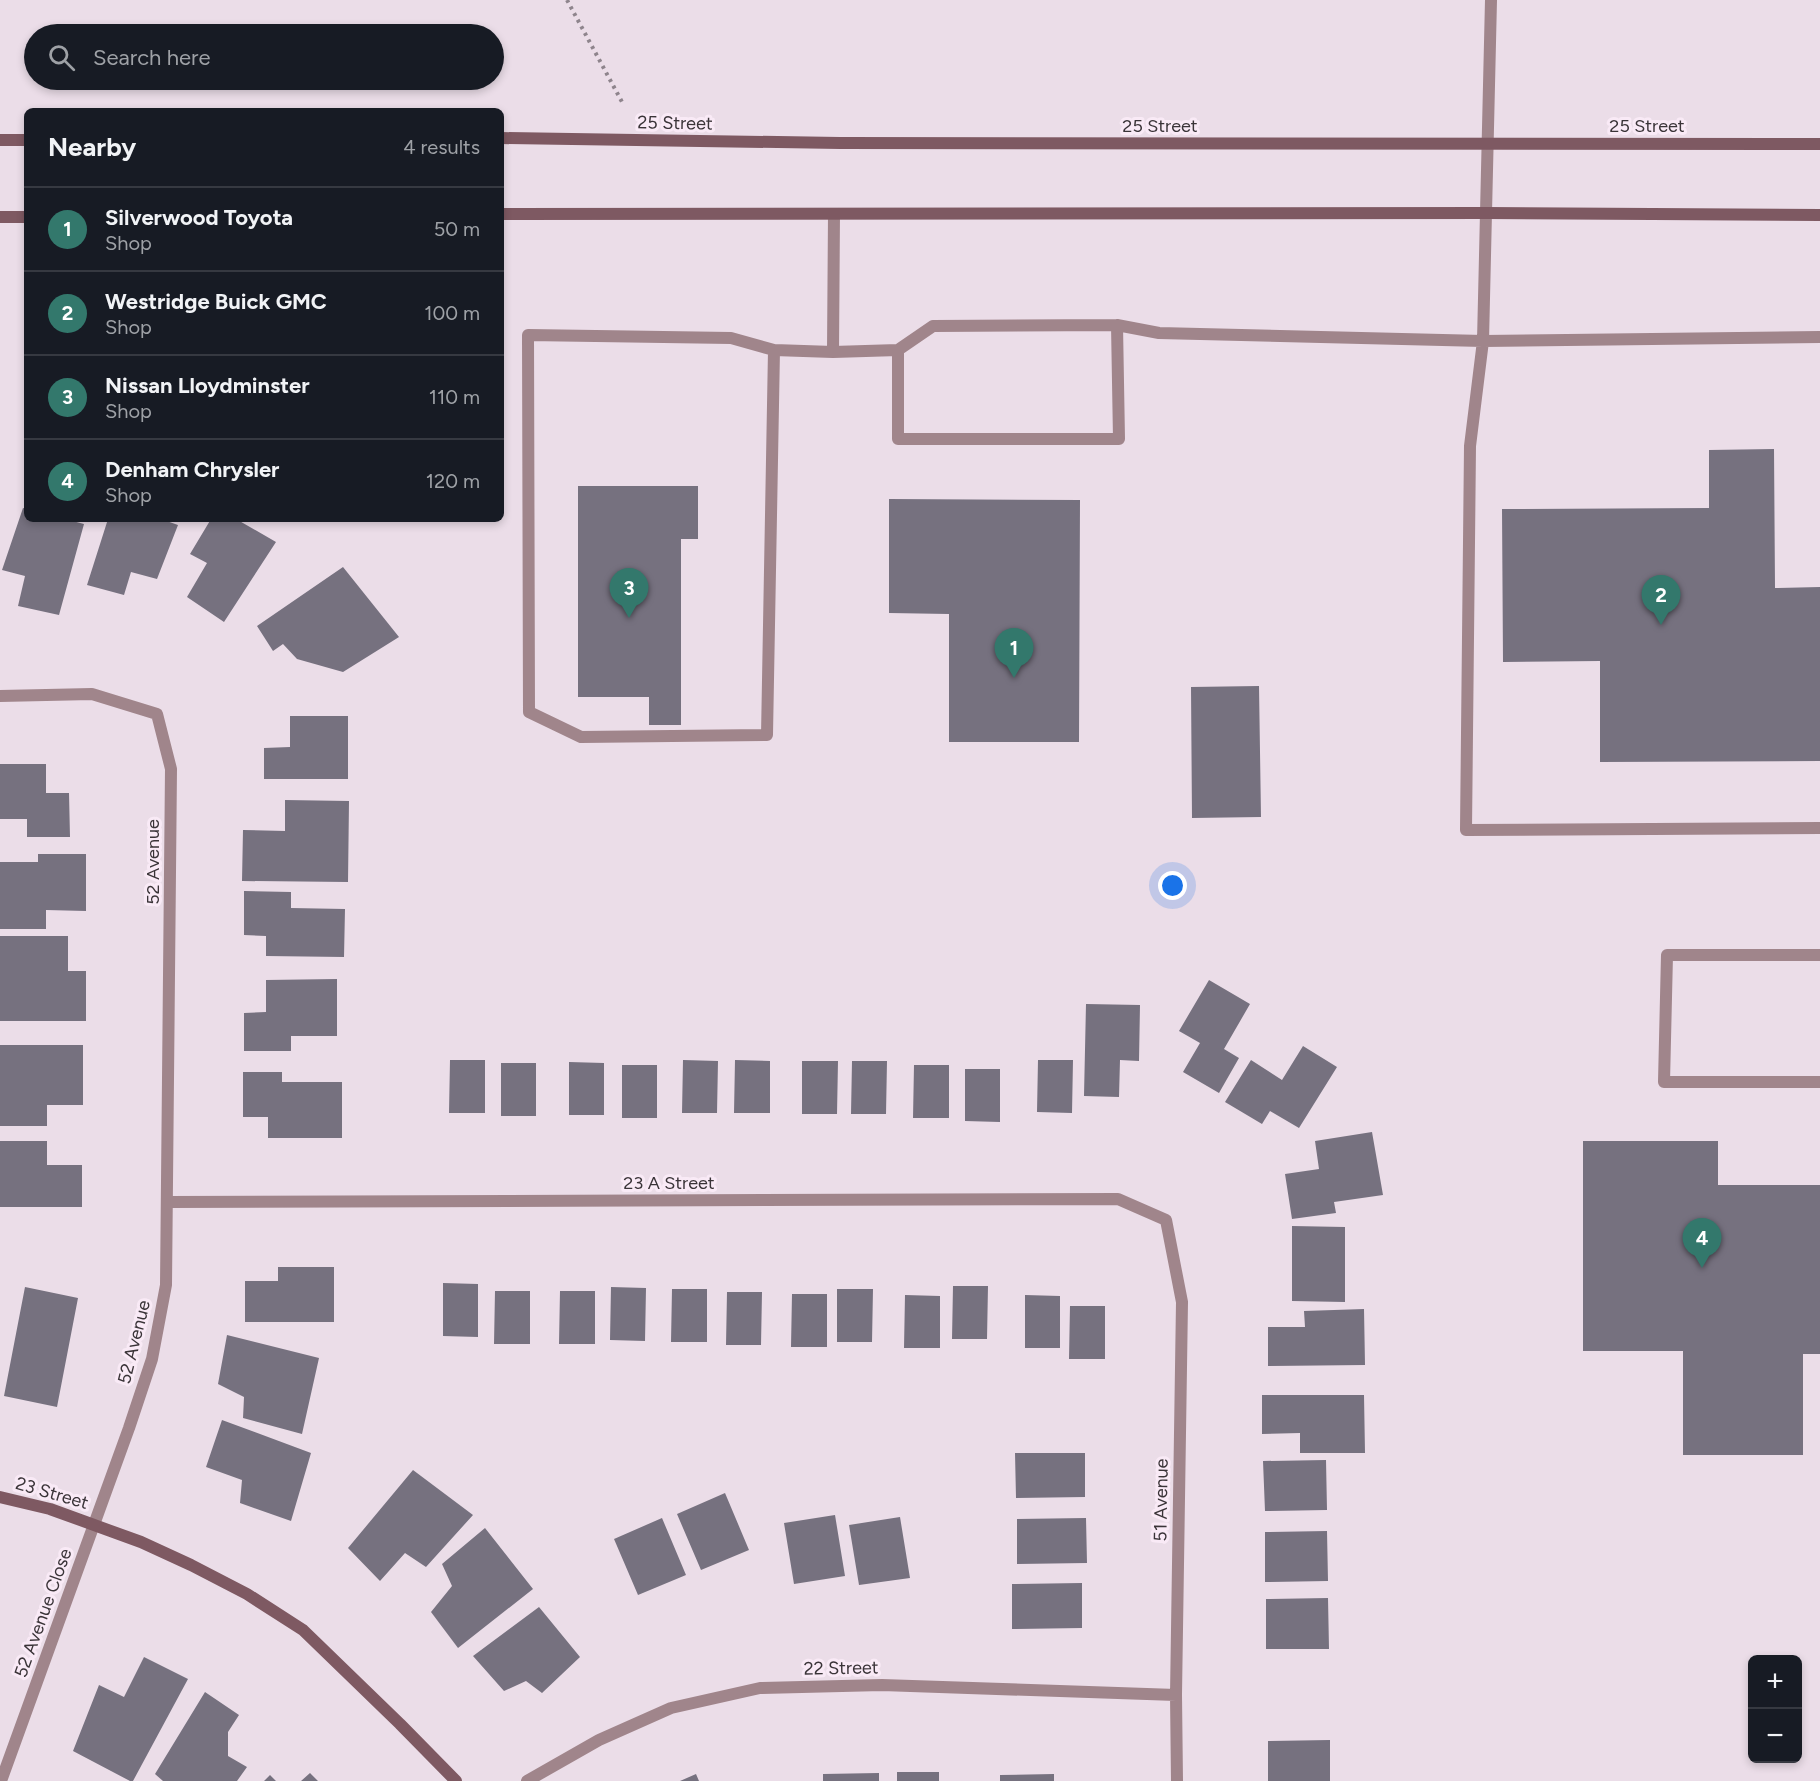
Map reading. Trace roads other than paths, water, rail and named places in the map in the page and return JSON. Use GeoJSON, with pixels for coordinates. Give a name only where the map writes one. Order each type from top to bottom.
{"type":"FeatureCollection","features":[{"type":"Feature","properties":{"kind":"main road","name":"25 Street"},"geometry":{"type":"LineString","coordinates":[[504,138],[863,143],[1820,144]]}},
{"type":"Feature","properties":{"kind":"main road"},"geometry":{"type":"LineString","coordinates":[[0,140],[24,140]]}},
{"type":"Feature","properties":{"kind":"main road"},"geometry":{"type":"LineString","coordinates":[[504,214],[1820,215]]}},
{"type":"Feature","properties":{"kind":"main road"},"geometry":{"type":"LineString","coordinates":[[0,217],[24,217]]}},
{"type":"Feature","properties":{"kind":"main road","name":"23 Street"},"geometry":{"type":"LineString","coordinates":[[0,1497],[50,1509],[94,1524]]}},
{"type":"Feature","properties":{"kind":"main road"},"geometry":{"type":"LineString","coordinates":[[94,1524],[191,1565],[247,1594],[303,1630],[456,1781]]}},
{"type":"Feature","properties":{"kind":"street"},"geometry":{"type":"LineString","coordinates":[[1491,0],[1483,341],[1470,446],[1466,830],[1820,828]]}},
{"type":"Feature","properties":{"kind":"street"},"geometry":{"type":"LineString","coordinates":[[833,352],[834,214]]}},
{"type":"Feature","properties":{"kind":"street"},"geometry":{"type":"LineString","coordinates":[[898,350],[898,439],[1119,439],[1117,325]]}},
{"type":"Feature","properties":{"kind":"street"},"geometry":{"type":"LineString","coordinates":[[774,350],[767,735],[581,737],[529,712],[528,334],[731,338],[774,350],[833,352],[898,350],[933,326],[1117,325],[1159,333],[1483,341],[1820,337]]}},
{"type":"Feature","properties":{"kind":"street","name":"52 Avenue"},"geometry":{"type":"LineString","coordinates":[[0,696],[93,694],[157,714],[171,769],[166,1285],[152,1359],[94,1524]]}},
{"type":"Feature","properties":{"kind":"street"},"geometry":{"type":"LineString","coordinates":[[1820,955],[1667,955],[1664,1082],[1820,1082]]}},
{"type":"Feature","properties":{"kind":"street","name":"23 A Street"},"geometry":{"type":"LineString","coordinates":[[168,1202],[1118,1199],[1166,1221]]}},
{"type":"Feature","properties":{"kind":"street","name":"51 Avenue"},"geometry":{"type":"LineString","coordinates":[[1166,1221],[1182,1302],[1176,1695],[1177,1781]]}},
{"type":"Feature","properties":{"kind":"street","name":"52 Avenue Close"},"geometry":{"type":"LineString","coordinates":[[1,1781],[94,1524]]}},
{"type":"Feature","properties":{"kind":"street","name":"22 Street"},"geometry":{"type":"LineString","coordinates":[[527,1781],[598,1740],[671,1708],[760,1688],[882,1685],[1176,1695]]}},
{"type":"Feature","properties":{"kind":"place","name":"Nissan Lloydminster"},"geometry":{"type":"Point","coordinates":[629,618]}},
{"type":"Feature","properties":{"kind":"place","name":"Westridge Buick GMC"},"geometry":{"type":"Point","coordinates":[1661,625]}},
{"type":"Feature","properties":{"kind":"place","name":"Silverwood Toyota"},"geometry":{"type":"Point","coordinates":[1014,678]}},
{"type":"Feature","properties":{"kind":"place","name":"Denham Chrysler"},"geometry":{"type":"Point","coordinates":[1702,1268]}}]}
